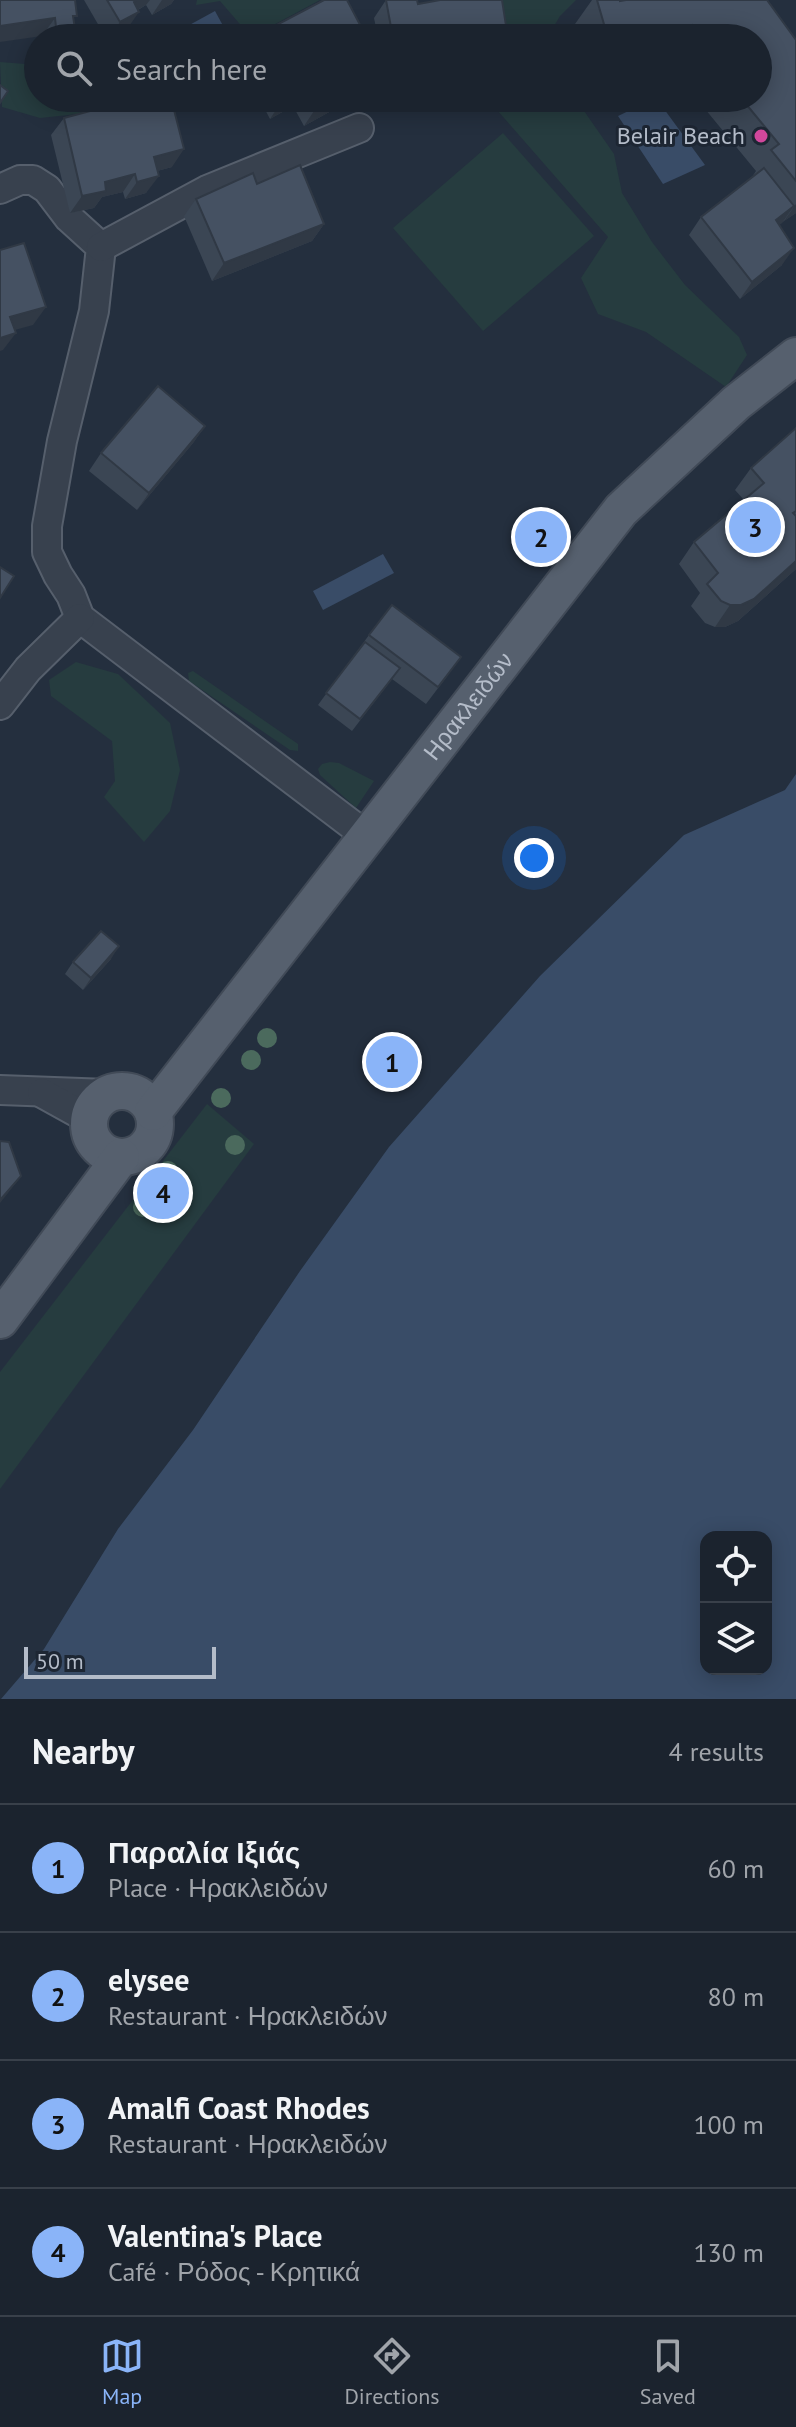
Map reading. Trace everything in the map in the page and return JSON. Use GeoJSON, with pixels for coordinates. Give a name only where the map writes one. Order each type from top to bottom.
{"type":"FeatureCollection","features":[{"type":"Feature","properties":{"kind":"main road","name":"Ηρακλειδών"},"geometry":{"type":"LineString","coordinates":[[0,1320],[124,1124],[368,837],[621,510],[736,403],[796,356]]}},
{"type":"Feature","properties":{"kind":"street"},"geometry":{"type":"LineString","coordinates":[[101,247],[207,190],[359,128]]}},
{"type":"Feature","properties":{"kind":"street"},"geometry":{"type":"LineString","coordinates":[[0,189],[20,180],[33,180],[47,189],[69,218],[101,247]]}},
{"type":"Feature","properties":{"kind":"street"},"geometry":{"type":"LineString","coordinates":[[101,247],[94,311],[62,441],[47,526],[47,552],[80,618],[368,837]]}},
{"type":"Feature","properties":{"kind":"street"},"geometry":{"type":"LineString","coordinates":[[3,698],[80,618]]}},
{"type":"Feature","properties":{"kind":"street"},"geometry":{"type":"LineString","coordinates":[[0,1090],[38,1091],[124,1124]]}},
{"type":"Feature","properties":{"kind":"green space"},"geometry":{"type":"Polygon","coordinates":[[[197,0],[320,0],[275,24],[240,24],[220,1],[196,5],[197,0]]]}},
{"type":"Feature","properties":{"kind":"green space"},"geometry":{"type":"Polygon","coordinates":[[[492,0],[576,0],[555,24],[496,24],[492,0]]]}},
{"type":"Feature","properties":{"kind":"green space"},"geometry":{"type":"Polygon","coordinates":[[[0,62],[24,64],[24,112],[81,112],[40,118],[2,107],[0,62]]]}},
{"type":"Feature","properties":{"kind":"green space"},"geometry":{"type":"Polygon","coordinates":[[[499,112],[585,112],[614,154],[622,193],[652,242],[685,285],[739,337],[747,355],[726,387],[646,332],[598,314],[581,278],[608,237],[499,112]]]}},
{"type":"Feature","properties":{"kind":"green space"},"geometry":{"type":"Polygon","coordinates":[[[503,133],[594,236],[483,331],[393,228],[503,133]]]}},
{"type":"Feature","properties":{"kind":"green space"},"geometry":{"type":"Polygon","coordinates":[[[76,662],[118,674],[170,723],[180,770],[170,811],[144,842],[104,797],[115,781],[112,741],[51,696],[49,680],[76,662]]]}},
{"type":"Feature","properties":{"kind":"green space"},"geometry":{"type":"Polygon","coordinates":[[[193,671],[298,744],[298,751],[290,750],[189,681],[188,673],[193,671]]]}},
{"type":"Feature","properties":{"kind":"green space"},"geometry":{"type":"Polygon","coordinates":[[[330,762],[339,763],[374,781],[356,808],[320,775],[318,769],[330,762]]]}},
{"type":"Feature","properties":{"kind":"green space"},"geometry":{"type":"Polygon","coordinates":[[[207,1104],[254,1144],[0,1489],[0,1372],[207,1104]]]}},
{"type":"Feature","properties":{"kind":"water"},"geometry":{"type":"Polygon","coordinates":[[[215,11],[222,24],[191,24],[215,11]]]}},
{"type":"Feature","properties":{"kind":"water"},"geometry":{"type":"Polygon","coordinates":[[[626,112],[666,112],[705,165],[663,184],[618,116],[626,112]]]}},
{"type":"Feature","properties":{"kind":"water"},"geometry":{"type":"Polygon","coordinates":[[[383,554],[394,573],[323,610],[313,591],[383,554]]]}},
{"type":"Feature","properties":{"kind":"water"},"geometry":{"type":"Polygon","coordinates":[[[796,774],[796,1699],[1,1699],[44,1649],[118,1529],[193,1430],[300,1271],[389,1147],[540,976],[684,835],[785,790],[796,774]]]}},
{"type":"Feature","properties":{"kind":"building"},"geometry":{"type":"Polygon","coordinates":[[[0,0],[75,0],[77,16],[73,16],[74,24],[56,24],[55,18],[0,26],[0,0]]]}},
{"type":"Feature","properties":{"kind":"building"},"geometry":{"type":"Polygon","coordinates":[[[107,0],[137,0],[134,2],[139,12],[120,22],[107,0]]]}},
{"type":"Feature","properties":{"kind":"building"},"geometry":{"type":"Polygon","coordinates":[[[324,0],[347,0],[360,24],[279,24],[324,0]]]}},
{"type":"Feature","properties":{"kind":"building"},"geometry":{"type":"Polygon","coordinates":[[[386,0],[417,0],[418,4],[440,0],[502,0],[506,24],[390,24],[386,0]]]}},
{"type":"Feature","properties":{"kind":"building"},"geometry":{"type":"Polygon","coordinates":[[[597,0],[767,0],[796,40],[796,181],[771,150],[779,144],[753,112],[772,112],[772,24],[604,24],[597,0]]]}},
{"type":"Feature","properties":{"kind":"building"},"geometry":{"type":"Polygon","coordinates":[[[0,85],[8,91],[0,103],[0,85]]]}},
{"type":"Feature","properties":{"kind":"building"},"geometry":{"type":"Polygon","coordinates":[[[86,112],[175,112],[184,149],[154,157],[159,176],[137,182],[135,174],[105,182],[106,191],[82,196],[64,118],[86,112]]]}},
{"type":"Feature","properties":{"kind":"building"},"geometry":{"type":"Polygon","coordinates":[[[300,165],[324,224],[224,263],[196,199],[253,173],[257,184],[300,165]]]}},
{"type":"Feature","properties":{"kind":"building"},"geometry":{"type":"Polygon","coordinates":[[[764,168],[794,206],[776,220],[794,248],[752,282],[701,217],[764,168]]]}},
{"type":"Feature","properties":{"kind":"building"},"geometry":{"type":"Polygon","coordinates":[[[24,243],[46,307],[10,317],[16,333],[0,338],[0,250],[24,243]]]}},
{"type":"Feature","properties":{"kind":"building"},"geometry":{"type":"Polygon","coordinates":[[[158,386],[205,426],[149,493],[101,453],[158,386]]]}},
{"type":"Feature","properties":{"kind":"building"},"geometry":{"type":"Polygon","coordinates":[[[796,428],[796,511],[793,513],[796,516],[796,561],[754,599],[741,605],[730,605],[721,601],[707,584],[718,573],[694,542],[764,483],[751,468],[796,428]]]}},
{"type":"Feature","properties":{"kind":"building"},"geometry":{"type":"Polygon","coordinates":[[[0,567],[14,576],[0,598],[0,567]]]}},
{"type":"Feature","properties":{"kind":"building"},"geometry":{"type":"Polygon","coordinates":[[[392,605],[461,657],[438,687],[369,635],[392,605]]]}},
{"type":"Feature","properties":{"kind":"building"},"geometry":{"type":"Polygon","coordinates":[[[365,642],[400,668],[360,719],[326,693],[365,642]]]}},
{"type":"Feature","properties":{"kind":"building"},"geometry":{"type":"Polygon","coordinates":[[[101,931],[119,946],[91,978],[73,962],[101,931]]]}},
{"type":"Feature","properties":{"kind":"building"},"geometry":{"type":"Polygon","coordinates":[[[0,1141],[9,1142],[21,1176],[0,1200],[0,1141]]]}},
{"type":"Feature","properties":{"kind":"place","name":"Belair Beach"},"geometry":{"type":"Point","coordinates":[761,136]}},
{"type":"Feature","properties":{"kind":"place","name":"Amalfi Coast Rhodes"},"geometry":{"type":"Point","coordinates":[755,527]}},
{"type":"Feature","properties":{"kind":"place","name":"elysee"},"geometry":{"type":"Point","coordinates":[541,537]}},
{"type":"Feature","properties":{"kind":"place","name":"Παραλία Ιξιάς"},"geometry":{"type":"Point","coordinates":[392,1062]}},
{"type":"Feature","properties":{"kind":"place","name":"Valentina's Place"},"geometry":{"type":"Point","coordinates":[163,1193]}}]}
